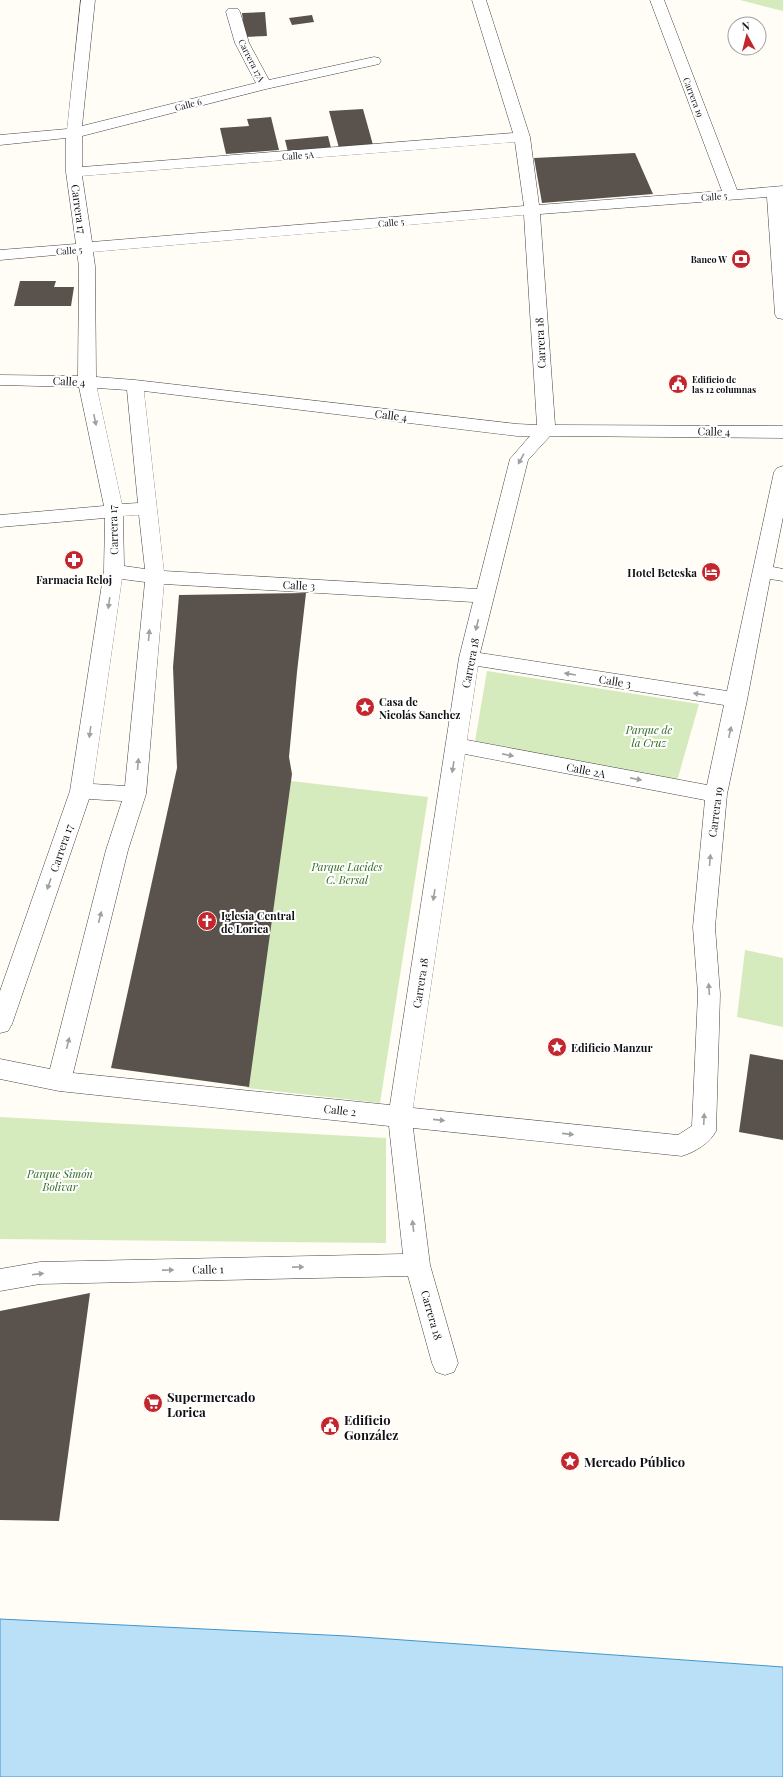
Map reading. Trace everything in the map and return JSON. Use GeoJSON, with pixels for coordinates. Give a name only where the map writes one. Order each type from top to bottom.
{"type":"FeatureCollection","features":[{"type":"Feature","properties":{"kind":"street","name":"Carrera 17"},"geometry":{"type":"LineString","coordinates":[[0,1024],[81,791],[114,571],[114,510],[87,382],[87,266],[74,172],[74,134],[88,0]]}},
{"type":"Feature","properties":{"kind":"street","name":"Carrera 18"},"geometry":{"type":"LineString","coordinates":[[445,1363],[417,1265],[400,1116],[469,658],[519,459],[546,429],[532,210],[522,137],[479,0]]}},
{"type":"Feature","properties":{"kind":"street","name":"Carrera 19"},"geometry":{"type":"LineString","coordinates":[[657,0],[731,195]]}},
{"type":"Feature","properties":{"kind":"street","name":"Carrera 17A"},"geometry":{"type":"LineString","coordinates":[[233,12],[242,43],[265,85]]}},
{"type":"Feature","properties":{"kind":"street","name":"Calle 6"},"geometry":{"type":"LineString","coordinates":[[0,140],[74,134],[265,85],[374,61]]}},
{"type":"Feature","properties":{"kind":"street","name":"Calle 5A"},"geometry":{"type":"LineString","coordinates":[[74,172],[522,137]]}},
{"type":"Feature","properties":{"kind":"street","name":"Calle 5"},"geometry":{"type":"LineString","coordinates":[[0,255],[532,210],[779,192]]}},
{"type":"Feature","properties":{"kind":"street"},"geometry":{"type":"LineString","coordinates":[[779,192],[783,314]]}},
{"type":"Feature","properties":{"kind":"street","name":"Calle 4"},"geometry":{"type":"LineString","coordinates":[[0,380],[87,382],[135,385],[517,430],[546,429],[783,432]]}},
{"type":"Feature","properties":{"kind":"street"},"geometry":{"type":"LineString","coordinates":[[59,1081],[117,850],[135,794],[155,577],[135,385]]}},
{"type":"Feature","properties":{"kind":"street","name":"Carrera 19"},"geometry":{"type":"LineString","coordinates":[[682,1146],[704,1131],[709,1002],[704,927],[716,794],[737,700],[773,573],[783,472]]}},
{"type":"Feature","properties":{"kind":"street"},"geometry":{"type":"LineString","coordinates":[[0,521],[148,508]]}},
{"type":"Feature","properties":{"kind":"street","name":"Calle 3"},"geometry":{"type":"LineString","coordinates":[[114,571],[155,577],[484,596]]}},
{"type":"Feature","properties":{"kind":"street","name":"Calle 3"},"geometry":{"type":"LineString","coordinates":[[469,658],[737,700]]}},
{"type":"Feature","properties":{"kind":"street","name":"Calle 2A"},"geometry":{"type":"LineString","coordinates":[[456,745],[716,794]]}},
{"type":"Feature","properties":{"kind":"street"},"geometry":{"type":"LineString","coordinates":[[81,791],[135,794]]}},
{"type":"Feature","properties":{"kind":"street","name":"Calle 2"},"geometry":{"type":"LineString","coordinates":[[0,1069],[59,1081],[682,1146]]}},
{"type":"Feature","properties":{"kind":"street","name":"Calle 1"},"geometry":{"type":"LineString","coordinates":[[0,1280],[40,1273],[417,1265]]}},
{"type":"Feature","properties":{"kind":"green space"},"geometry":{"type":"Polygon","coordinates":[[[740,0],[783,0],[783,11],[740,0]]]}},
{"type":"Feature","properties":{"kind":"green space","name":"Parque de la Cruz"},"geometry":{"type":"Polygon","coordinates":[[[487,671],[699,704],[677,781],[475,741],[487,671]]]}},
{"type":"Feature","properties":{"kind":"green space","name":"Parque Lacides C. Bersal"},"geometry":{"type":"Polygon","coordinates":[[[291,781],[428,797],[380,1103],[247,1088],[291,781]]]}},
{"type":"Feature","properties":{"kind":"green space"},"geometry":{"type":"Polygon","coordinates":[[[745,950],[783,958],[783,1027],[737,1017],[745,950]]]}},
{"type":"Feature","properties":{"kind":"green space","name":"Parque Simón Bolivar"},"geometry":{"type":"Polygon","coordinates":[[[0,1117],[386,1138],[386,1243],[0,1239],[0,1117]]]}},
{"type":"Feature","properties":{"kind":"water"},"geometry":{"type":"Polygon","coordinates":[[[0,1619],[347,1636],[783,1667],[783,1777],[0,1777],[0,1619]]]}},
{"type":"Feature","properties":{"kind":"building"},"geometry":{"type":"Polygon","coordinates":[[[265,12],[267,36],[245,37],[242,13],[265,12]]]}},
{"type":"Feature","properties":{"kind":"building"},"geometry":{"type":"Polygon","coordinates":[[[312,15],[314,22],[292,25],[289,18],[312,15]]]}},
{"type":"Feature","properties":{"kind":"building"},"geometry":{"type":"Polygon","coordinates":[[[363,109],[373,145],[339,148],[329,111],[363,109]]]}},
{"type":"Feature","properties":{"kind":"building"},"geometry":{"type":"Polygon","coordinates":[[[271,117],[279,150],[226,154],[220,128],[249,126],[247,119],[271,117]]]}},
{"type":"Feature","properties":{"kind":"building"},"geometry":{"type":"Polygon","coordinates":[[[328,136],[331,148],[288,152],[285,140],[328,136]]]}},
{"type":"Feature","properties":{"kind":"building"},"geometry":{"type":"Polygon","coordinates":[[[635,153],[653,194],[542,203],[534,158],[635,153]]]}},
{"type":"Feature","properties":{"kind":"building"},"geometry":{"type":"Polygon","coordinates":[[[20,281],[56,281],[54,287],[74,287],[71,306],[14,306],[20,281]]]}},
{"type":"Feature","properties":{"kind":"building","name":"Iglesia Central de Lorica"},"geometry":{"type":"Polygon","coordinates":[[[306,593],[289,757],[292,774],[249,1087],[111,1068],[177,768],[173,667],[179,595],[306,593]]]}},
{"type":"Feature","properties":{"kind":"building"},"geometry":{"type":"Polygon","coordinates":[[[750,1054],[783,1060],[783,1140],[739,1132],[750,1054]]]}},
{"type":"Feature","properties":{"kind":"building"},"geometry":{"type":"Polygon","coordinates":[[[90,1293],[59,1521],[0,1520],[0,1311],[90,1293]]]}},
{"type":"Feature","properties":{"kind":"place","name":"Banco W"},"geometry":{"type":"Point","coordinates":[741,259]}},
{"type":"Feature","properties":{"kind":"place","name":"Edificio de las 12 columnas"},"geometry":{"type":"Point","coordinates":[678,384]}},
{"type":"Feature","properties":{"kind":"place","name":"Farmacia Reloj"},"geometry":{"type":"Point","coordinates":[74,560]}},
{"type":"Feature","properties":{"kind":"place","name":"Hotel Beteska"},"geometry":{"type":"Point","coordinates":[711,572]}},
{"type":"Feature","properties":{"kind":"place","name":"Casa de Nicolás Sanchez"},"geometry":{"type":"Point","coordinates":[365,707]}},
{"type":"Feature","properties":{"kind":"place","name":"Iglesia Central de Lorica"},"geometry":{"type":"Point","coordinates":[207,921]}},
{"type":"Feature","properties":{"kind":"place","name":"Edificio Manzur"},"geometry":{"type":"Point","coordinates":[557,1047]}},
{"type":"Feature","properties":{"kind":"place","name":"Supermercado Lorica"},"geometry":{"type":"Point","coordinates":[153,1403]}},
{"type":"Feature","properties":{"kind":"place","name":"Edificio González"},"geometry":{"type":"Point","coordinates":[330,1426]}},
{"type":"Feature","properties":{"kind":"place","name":"Mercado Público"},"geometry":{"type":"Point","coordinates":[570,1461]}}]}
